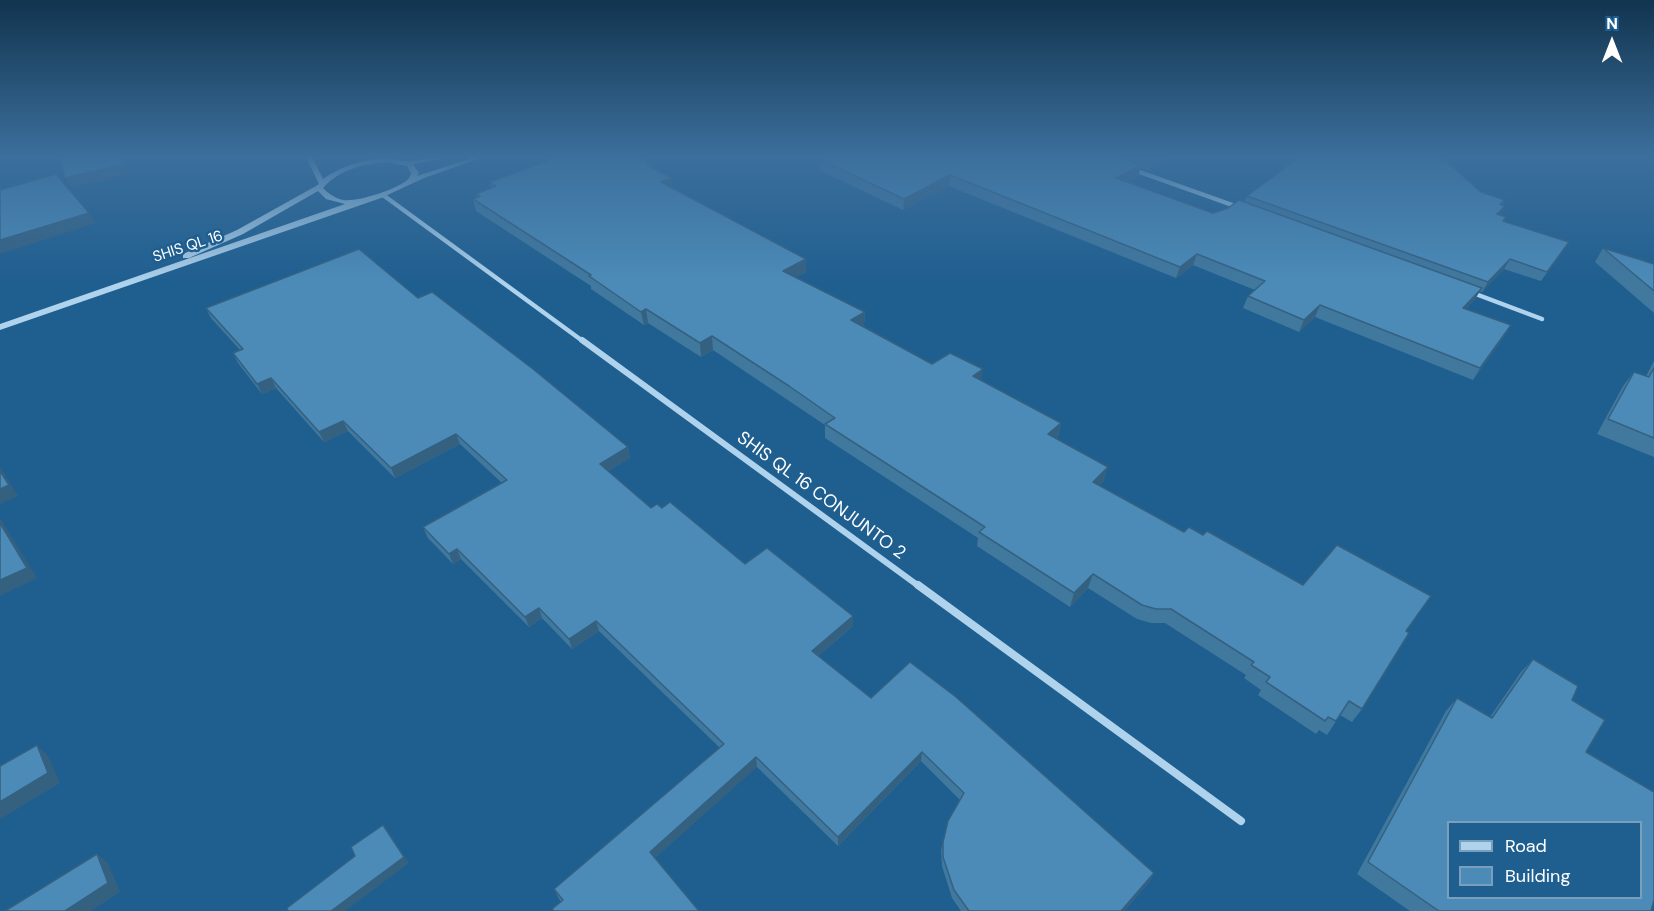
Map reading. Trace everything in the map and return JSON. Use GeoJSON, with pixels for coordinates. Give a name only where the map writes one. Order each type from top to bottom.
{"type":"FeatureCollection","features":[{"type":"Feature","properties":{"kind":"street","name":"SHIS QL 16"},"geometry":{"type":"LineString","coordinates":[[128,281],[240,232],[297,200]]}},
{"type":"Feature","properties":{"kind":"street"},"geometry":{"type":"LineString","coordinates":[[335,200],[358,202]]}},
{"type":"Feature","properties":{"kind":"street","name":"SHIS QL 16"},"geometry":{"type":"LineString","coordinates":[[0,327],[367,200]]}},
{"type":"Feature","properties":{"kind":"street","name":"SHIS QL 16 CONJUNTO 2"},"geometry":{"type":"LineString","coordinates":[[389,200],[1241,821]]}},
{"type":"Feature","properties":{"kind":"street"},"geometry":{"type":"LineString","coordinates":[[1217,200],[1243,209]]}},
{"type":"Feature","properties":{"kind":"street"},"geometry":{"type":"LineString","coordinates":[[1465,291],[1542,319]]}},
{"type":"Feature","properties":{"kind":"building"},"geometry":{"type":"Polygon","coordinates":[[[0,200],[78,200],[89,213],[0,240],[0,200]]]}},
{"type":"Feature","properties":{"kind":"building"},"geometry":{"type":"Polygon","coordinates":[[[474,200],[694,200],[806,259],[783,271],[865,312],[851,320],[932,364],[950,353],[983,369],[973,376],[1061,423],[1048,434],[1108,467],[1093,482],[1184,532],[1189,527],[1203,535],[1207,531],[1303,585],[1337,545],[1431,596],[1406,631],[1409,633],[1362,709],[1349,701],[1336,721],[1328,717],[1325,721],[1266,682],[1270,677],[1251,665],[1254,662],[1171,609],[1156,609],[1142,605],[1093,574],[1074,593],[979,532],[985,527],[825,424],[835,418],[789,386],[712,336],[700,343],[646,309],[641,312],[589,276],[591,275],[474,200]]]}},
{"type":"Feature","properties":{"kind":"building"},"geometry":{"type":"Polygon","coordinates":[[[1011,200],[1176,200],[1213,213],[1228,208],[1239,200],[1482,288],[1463,308],[1511,325],[1480,368],[1320,305],[1304,320],[1248,296],[1265,281],[1197,254],[1180,267],[1011,200]]]}},
{"type":"Feature","properties":{"kind":"building"},"geometry":{"type":"Polygon","coordinates":[[[1257,200],[1504,200],[1500,204],[1505,206],[1497,214],[1506,217],[1503,221],[1569,242],[1547,272],[1510,259],[1488,282],[1257,200]]]}},
{"type":"Feature","properties":{"kind":"building"},"geometry":{"type":"Polygon","coordinates":[[[1603,248],[1654,264],[1654,291],[1603,248]]]}},
{"type":"Feature","properties":{"kind":"building"},"geometry":{"type":"Polygon","coordinates":[[[359,249],[418,298],[432,292],[533,369],[628,447],[600,464],[651,508],[657,504],[662,508],[670,502],[745,564],[767,548],[853,616],[812,651],[871,698],[910,662],[956,697],[1154,873],[1121,911],[969,911],[954,890],[943,857],[943,842],[948,821],[964,793],[922,752],[838,837],[756,757],[650,852],[699,911],[554,911],[552,909],[563,900],[554,889],[724,744],[596,621],[569,639],[539,608],[525,617],[457,549],[449,554],[423,527],[507,480],[456,434],[391,468],[343,421],[319,432],[271,378],[257,384],[233,353],[243,349],[206,308],[359,249]]]}},
{"type":"Feature","properties":{"kind":"building"},"geometry":{"type":"Polygon","coordinates":[[[1654,368],[1654,438],[1608,419],[1634,372],[1649,377],[1654,368]]]}},
{"type":"Feature","properties":{"kind":"building"},"geometry":{"type":"Polygon","coordinates":[[[0,471],[9,485],[0,489],[0,471]]]}},
{"type":"Feature","properties":{"kind":"building"},"geometry":{"type":"Polygon","coordinates":[[[0,523],[27,568],[0,580],[0,523]]]}},
{"type":"Feature","properties":{"kind":"building"},"geometry":{"type":"Polygon","coordinates":[[[1533,659],[1578,686],[1572,700],[1605,720],[1586,752],[1654,792],[1654,900],[1651,911],[1439,911],[1368,862],[1457,698],[1492,718],[1533,659]]]}},
{"type":"Feature","properties":{"kind":"building"},"geometry":{"type":"Polygon","coordinates":[[[37,745],[48,773],[0,802],[0,766],[37,745]]]}},
{"type":"Feature","properties":{"kind":"building"},"geometry":{"type":"Polygon","coordinates":[[[383,825],[404,857],[331,911],[288,911],[287,908],[355,856],[351,847],[383,825]]]}},
{"type":"Feature","properties":{"kind":"building"},"geometry":{"type":"Polygon","coordinates":[[[97,854],[108,883],[65,911],[5,911],[97,854]]]}}]}
